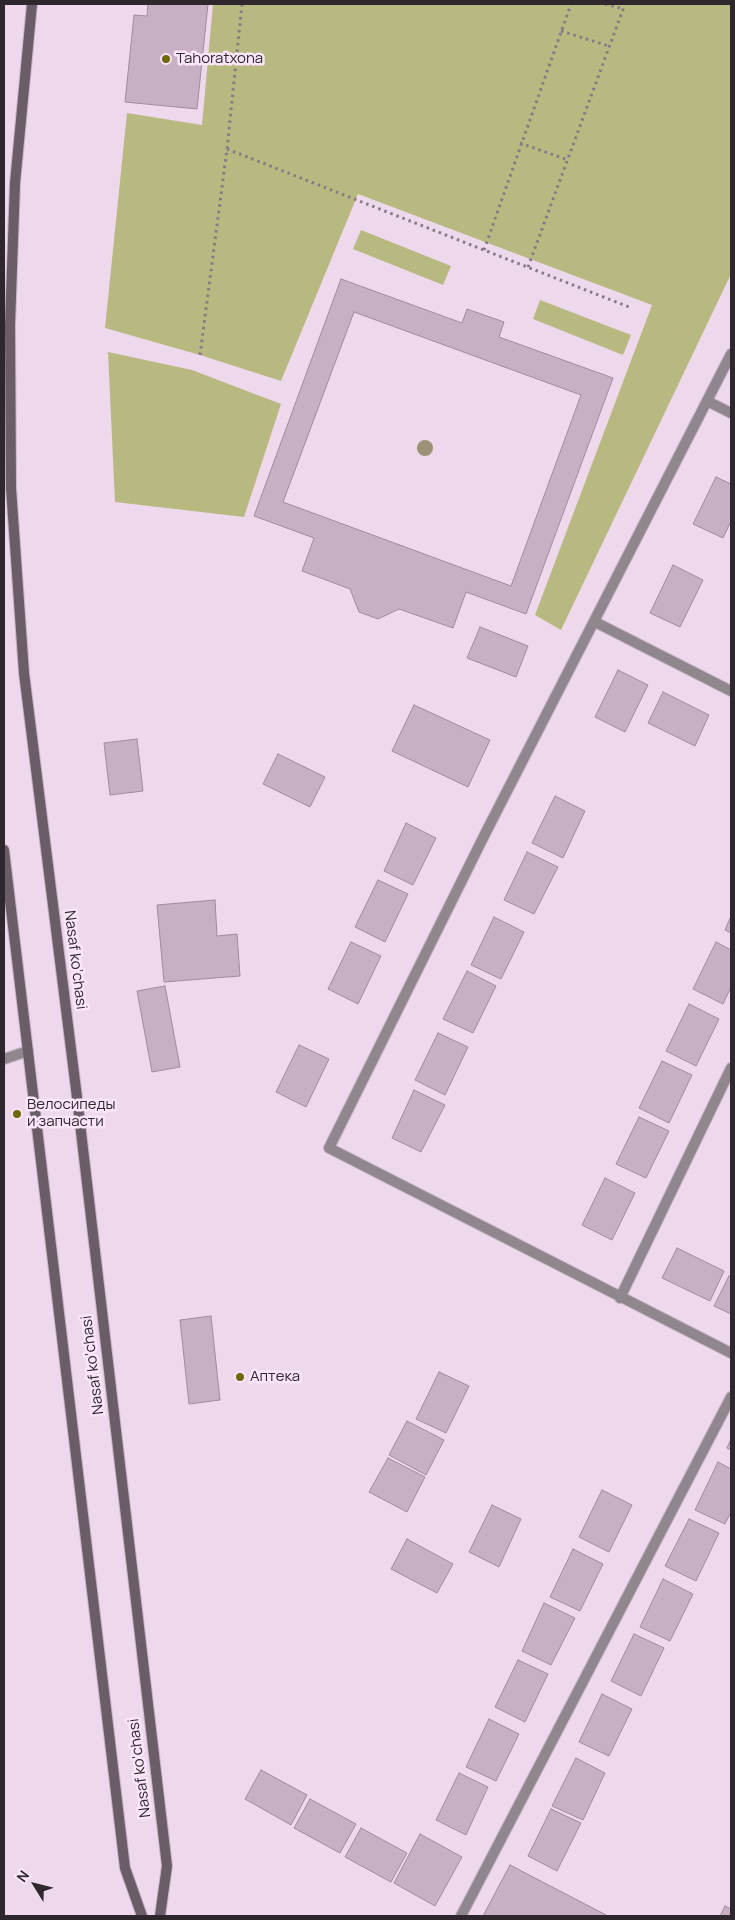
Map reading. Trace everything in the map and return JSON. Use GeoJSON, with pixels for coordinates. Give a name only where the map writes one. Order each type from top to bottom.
{"type":"FeatureCollection","features":[{"type":"Feature","properties":{"kind":"main road","name":"Nasaf ko‘chasi"},"geometry":{"type":"LineString","coordinates":[[32,4],[15,183],[10,325],[11,488],[24,673],[76,1089],[167,1866],[160,1916]]}},
{"type":"Feature","properties":{"kind":"main road","name":"Nasaf ko‘chasi"},"geometry":{"type":"LineString","coordinates":[[4,850],[125,1868],[142,1916]]}},
{"type":"Feature","properties":{"kind":"street"},"geometry":{"type":"LineString","coordinates":[[731,354],[596,622],[485,834],[329,1148],[731,1354]]}},
{"type":"Feature","properties":{"kind":"street"},"geometry":{"type":"LineString","coordinates":[[707,401],[731,413]]}},
{"type":"Feature","properties":{"kind":"street"},"geometry":{"type":"LineString","coordinates":[[596,622],[731,691]]}},
{"type":"Feature","properties":{"kind":"street"},"geometry":{"type":"LineString","coordinates":[[4,1058],[28,1051]]}},
{"type":"Feature","properties":{"kind":"street"},"geometry":{"type":"LineString","coordinates":[[620,1298],[731,1068]]}},
{"type":"Feature","properties":{"kind":"street"},"geometry":{"type":"LineString","coordinates":[[461,1916],[731,1397]]}},
{"type":"Feature","properties":{"kind":"path"},"geometry":{"type":"LineString","coordinates":[[200,354],[227,150],[242,4]]}},
{"type":"Feature","properties":{"kind":"path"},"geometry":{"type":"LineString","coordinates":[[484,250],[520,143],[571,4]]}},
{"type":"Feature","properties":{"kind":"path"},"geometry":{"type":"LineString","coordinates":[[605,4],[623,10]]}},
{"type":"Feature","properties":{"kind":"path"},"geometry":{"type":"LineString","coordinates":[[528,267],[625,4]]}},
{"type":"Feature","properties":{"kind":"path"},"geometry":{"type":"LineString","coordinates":[[561,31],[609,46]]}},
{"type":"Feature","properties":{"kind":"path"},"geometry":{"type":"LineString","coordinates":[[520,143],[568,160]]}},
{"type":"Feature","properties":{"kind":"path"},"geometry":{"type":"LineString","coordinates":[[227,150],[629,308]]}},
{"type":"Feature","properties":{"kind":"green space"},"geometry":{"type":"Polygon","coordinates":[[[213,4],[731,4],[731,274],[561,630],[535,615],[652,305],[358,194],[281,381],[200,355],[105,328],[127,113],[202,125],[213,4]]]}},
{"type":"Feature","properties":{"kind":"green space"},"geometry":{"type":"Polygon","coordinates":[[[361,230],[451,266],[443,285],[353,249],[361,230]]]}},
{"type":"Feature","properties":{"kind":"green space"},"geometry":{"type":"Polygon","coordinates":[[[540,300],[631,335],[623,355],[533,319],[540,300]]]}},
{"type":"Feature","properties":{"kind":"green space"},"geometry":{"type":"Polygon","coordinates":[[[108,352],[192,370],[281,404],[244,517],[115,502],[108,352]]]}},
{"type":"Feature","properties":{"kind":"building","name":"Tahoratxona"},"geometry":{"type":"Polygon","coordinates":[[[148,4],[208,4],[197,109],[125,102],[134,15],[147,16],[148,4]]]}},
{"type":"Feature","properties":{"kind":"building"},"geometry":{"type":"Polygon","coordinates":[[[341,279],[462,323],[467,309],[504,322],[499,337],[613,378],[526,614],[466,592],[453,628],[399,609],[378,619],[359,612],[350,589],[302,571],[314,538],[254,516],[341,279]],[[354,312],[283,502],[511,586],[581,395],[354,312]]]}},
{"type":"Feature","properties":{"kind":"building"},"geometry":{"type":"Polygon","coordinates":[[[716,477],[731,484],[731,521],[723,538],[693,524],[716,477]]]}},
{"type":"Feature","properties":{"kind":"building"},"geometry":{"type":"Polygon","coordinates":[[[673,565],[703,580],[680,627],[650,613],[673,565]]]}},
{"type":"Feature","properties":{"kind":"building"},"geometry":{"type":"Polygon","coordinates":[[[480,627],[528,646],[516,677],[467,658],[480,627]]]}},
{"type":"Feature","properties":{"kind":"building"},"geometry":{"type":"Polygon","coordinates":[[[618,670],[648,685],[625,732],[595,717],[618,670]]]}},
{"type":"Feature","properties":{"kind":"building"},"geometry":{"type":"Polygon","coordinates":[[[663,692],[709,715],[695,746],[648,723],[663,692]]]}},
{"type":"Feature","properties":{"kind":"building"},"geometry":{"type":"Polygon","coordinates":[[[414,705],[490,740],[468,787],[392,751],[414,705]]]}},
{"type":"Feature","properties":{"kind":"building"},"geometry":{"type":"Polygon","coordinates":[[[137,739],[143,791],[110,795],[104,743],[137,739]]]}},
{"type":"Feature","properties":{"kind":"building"},"geometry":{"type":"Polygon","coordinates":[[[278,754],[325,777],[310,807],[263,784],[278,754]]]}},
{"type":"Feature","properties":{"kind":"building"},"geometry":{"type":"Polygon","coordinates":[[[555,796],[585,811],[563,858],[532,843],[555,796]]]}},
{"type":"Feature","properties":{"kind":"building"},"geometry":{"type":"Polygon","coordinates":[[[406,823],[436,838],[413,885],[384,871],[406,823]]]}},
{"type":"Feature","properties":{"kind":"building"},"geometry":{"type":"Polygon","coordinates":[[[527,852],[558,867],[534,914],[504,900],[527,852]]]}},
{"type":"Feature","properties":{"kind":"building"},"geometry":{"type":"Polygon","coordinates":[[[378,880],[408,894],[385,942],[355,927],[378,880]]]}},
{"type":"Feature","properties":{"kind":"building"},"geometry":{"type":"Polygon","coordinates":[[[215,900],[217,936],[237,934],[240,976],[164,982],[157,905],[215,900]]]}},
{"type":"Feature","properties":{"kind":"building"},"geometry":{"type":"Polygon","coordinates":[[[731,916],[731,933],[725,930],[731,916]]]}},
{"type":"Feature","properties":{"kind":"building"},"geometry":{"type":"Polygon","coordinates":[[[494,917],[524,932],[501,979],[471,965],[494,917]]]}},
{"type":"Feature","properties":{"kind":"building"},"geometry":{"type":"Polygon","coordinates":[[[351,942],[381,956],[358,1004],[328,989],[351,942]]]}},
{"type":"Feature","properties":{"kind":"building"},"geometry":{"type":"Polygon","coordinates":[[[716,942],[731,950],[731,987],[723,1004],[693,989],[716,942]]]}},
{"type":"Feature","properties":{"kind":"building"},"geometry":{"type":"Polygon","coordinates":[[[467,971],[496,986],[473,1033],[443,1019],[467,971]]]}},
{"type":"Feature","properties":{"kind":"building"},"geometry":{"type":"Polygon","coordinates":[[[165,986],[180,1067],[152,1072],[137,991],[165,986]]]}},
{"type":"Feature","properties":{"kind":"building"},"geometry":{"type":"Polygon","coordinates":[[[689,1004],[719,1019],[696,1066],[666,1051],[689,1004]]]}},
{"type":"Feature","properties":{"kind":"building"},"geometry":{"type":"Polygon","coordinates":[[[438,1033],[468,1047],[445,1095],[415,1080],[438,1033]]]}},
{"type":"Feature","properties":{"kind":"building"},"geometry":{"type":"Polygon","coordinates":[[[299,1045],[329,1059],[306,1107],[276,1092],[299,1045]]]}},
{"type":"Feature","properties":{"kind":"building"},"geometry":{"type":"Polygon","coordinates":[[[662,1061],[692,1075],[669,1123],[639,1108],[662,1061]]]}},
{"type":"Feature","properties":{"kind":"building"},"geometry":{"type":"Polygon","coordinates":[[[414,1090],[445,1105],[421,1152],[392,1138],[414,1090]]]}},
{"type":"Feature","properties":{"kind":"building"},"geometry":{"type":"Polygon","coordinates":[[[639,1117],[669,1131],[646,1178],[616,1164],[639,1117]]]}},
{"type":"Feature","properties":{"kind":"building"},"geometry":{"type":"Polygon","coordinates":[[[605,1178],[635,1193],[612,1240],[582,1225],[605,1178]]]}},
{"type":"Feature","properties":{"kind":"building"},"geometry":{"type":"Polygon","coordinates":[[[677,1248],[724,1271],[710,1301],[662,1278],[677,1248]]]}},
{"type":"Feature","properties":{"kind":"building"},"geometry":{"type":"Polygon","coordinates":[[[729,1276],[731,1277],[731,1314],[714,1306],[729,1276]]]}},
{"type":"Feature","properties":{"kind":"building"},"geometry":{"type":"Polygon","coordinates":[[[211,1316],[220,1400],[189,1404],[180,1320],[211,1316]]]}},
{"type":"Feature","properties":{"kind":"building"},"geometry":{"type":"Polygon","coordinates":[[[439,1372],[469,1386],[446,1433],[416,1419],[439,1372]]]}},
{"type":"Feature","properties":{"kind":"building"},"geometry":{"type":"Polygon","coordinates":[[[407,1421],[444,1440],[426,1475],[389,1455],[407,1421]]]}},
{"type":"Feature","properties":{"kind":"building"},"geometry":{"type":"Polygon","coordinates":[[[731,1439],[731,1450],[727,1448],[731,1439]]]}},
{"type":"Feature","properties":{"kind":"building"},"geometry":{"type":"Polygon","coordinates":[[[388,1458],[425,1477],[407,1512],[369,1492],[388,1458]]]}},
{"type":"Feature","properties":{"kind":"building"},"geometry":{"type":"Polygon","coordinates":[[[718,1462],[731,1469],[731,1512],[725,1524],[695,1510],[718,1462]]]}},
{"type":"Feature","properties":{"kind":"building"},"geometry":{"type":"Polygon","coordinates":[[[602,1490],[632,1505],[609,1552],[579,1537],[602,1490]]]}},
{"type":"Feature","properties":{"kind":"building"},"geometry":{"type":"Polygon","coordinates":[[[492,1505],[521,1519],[499,1567],[469,1552],[492,1505]]]}},
{"type":"Feature","properties":{"kind":"building"},"geometry":{"type":"Polygon","coordinates":[[[689,1519],[719,1533],[696,1581],[665,1566],[689,1519]]]}},
{"type":"Feature","properties":{"kind":"building"},"geometry":{"type":"Polygon","coordinates":[[[407,1539],[453,1564],[437,1593],[391,1569],[407,1539]]]}},
{"type":"Feature","properties":{"kind":"building"},"geometry":{"type":"Polygon","coordinates":[[[573,1549],[603,1564],[580,1611],[550,1597],[573,1549]]]}},
{"type":"Feature","properties":{"kind":"building"},"geometry":{"type":"Polygon","coordinates":[[[663,1579],[693,1594],[670,1641],[640,1627],[663,1579]]]}},
{"type":"Feature","properties":{"kind":"building"},"geometry":{"type":"Polygon","coordinates":[[[544,1603],[575,1618],[551,1665],[522,1651],[544,1603]]]}},
{"type":"Feature","properties":{"kind":"building"},"geometry":{"type":"Polygon","coordinates":[[[634,1634],[664,1648],[641,1696],[611,1681],[634,1634]]]}},
{"type":"Feature","properties":{"kind":"building"},"geometry":{"type":"Polygon","coordinates":[[[518,1660],[548,1674],[525,1722],[495,1707],[518,1660]]]}},
{"type":"Feature","properties":{"kind":"building"},"geometry":{"type":"Polygon","coordinates":[[[602,1694],[632,1709],[609,1756],[579,1742],[602,1694]]]}},
{"type":"Feature","properties":{"kind":"building"},"geometry":{"type":"Polygon","coordinates":[[[489,1719],[519,1734],[496,1781],[466,1767],[489,1719]]]}},
{"type":"Feature","properties":{"kind":"building"},"geometry":{"type":"Polygon","coordinates":[[[576,1758],[605,1773],[583,1820],[552,1806],[576,1758]]]}},
{"type":"Feature","properties":{"kind":"building"},"geometry":{"type":"Polygon","coordinates":[[[261,1770],[307,1795],[291,1825],[245,1799],[261,1770]]]}},
{"type":"Feature","properties":{"kind":"building"},"geometry":{"type":"Polygon","coordinates":[[[459,1773],[488,1787],[466,1835],[436,1820],[459,1773]]]}},
{"type":"Feature","properties":{"kind":"building"},"geometry":{"type":"Polygon","coordinates":[[[310,1799],[356,1824],[340,1853],[294,1828],[310,1799]]]}},
{"type":"Feature","properties":{"kind":"building"},"geometry":{"type":"Polygon","coordinates":[[[551,1809],[581,1823],[557,1871],[528,1856],[551,1809]]]}},
{"type":"Feature","properties":{"kind":"building"},"geometry":{"type":"Polygon","coordinates":[[[361,1828],[407,1853],[391,1882],[345,1857],[361,1828]]]}},
{"type":"Feature","properties":{"kind":"building"},"geometry":{"type":"Polygon","coordinates":[[[420,1834],[462,1857],[435,1906],[394,1883],[420,1834]]]}},
{"type":"Feature","properties":{"kind":"building"},"geometry":{"type":"Polygon","coordinates":[[[510,1865],[608,1916],[483,1916],[510,1865]]]}},
{"type":"Feature","properties":{"kind":"building"},"geometry":{"type":"Polygon","coordinates":[[[725,1906],[731,1909],[731,1916],[720,1916],[725,1906]]]}},
{"type":"Feature","properties":{"kind":"place","name":"Tahoratxona"},"geometry":{"type":"Point","coordinates":[166,59]}},
{"type":"Feature","properties":{"kind":"place","name":"Велосипеды и запчасти"},"geometry":{"type":"Point","coordinates":[17,1114]}},
{"type":"Feature","properties":{"kind":"place","name":"Аптека"},"geometry":{"type":"Point","coordinates":[240,1377]}}]}
